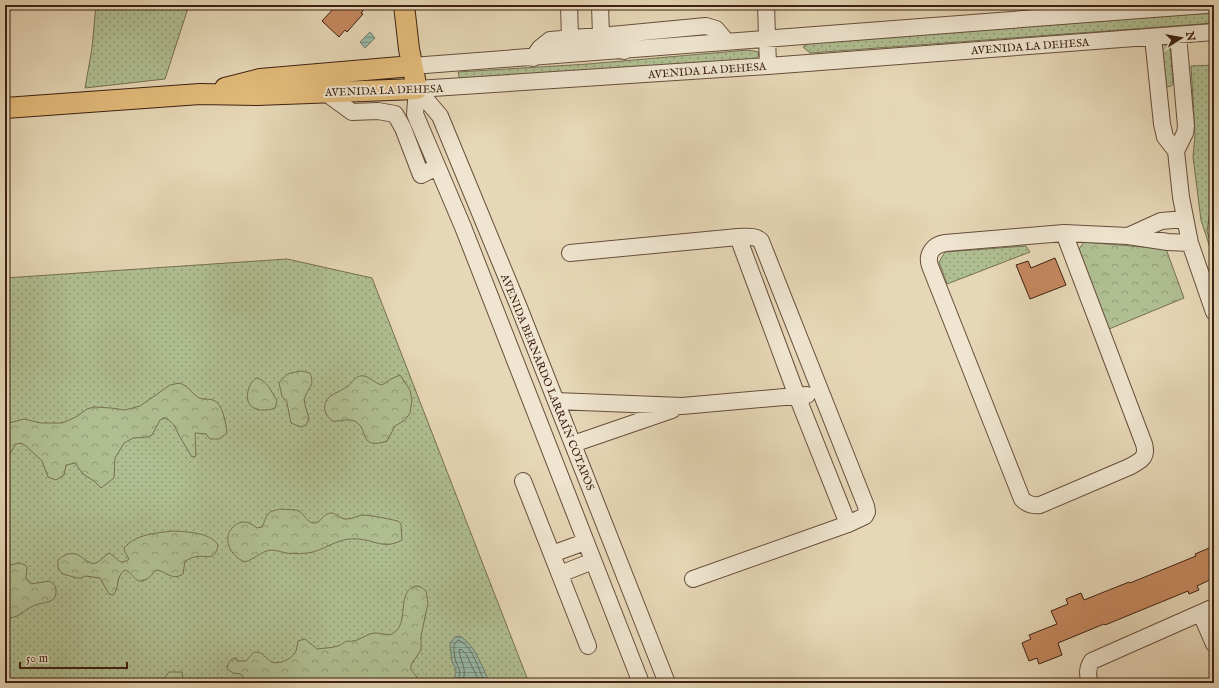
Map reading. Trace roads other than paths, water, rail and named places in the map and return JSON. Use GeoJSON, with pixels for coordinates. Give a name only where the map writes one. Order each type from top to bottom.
{"type":"FeatureCollection","features":[{"type":"Feature","properties":{"kind":"main road","name":"AVENIDA BERNARDO LARRAÍN COTAPOS"},"geometry":{"type":"LineString","coordinates":[[404,5],[409,49],[417,89]]}},
{"type":"Feature","properties":{"kind":"main road","name":"AVENIDA LA DEHESA"},"geometry":{"type":"LineString","coordinates":[[200,94],[260,78],[412,66]]}},
{"type":"Feature","properties":{"kind":"main road","name":"AVENIDA LA DEHESA"},"geometry":{"type":"LineString","coordinates":[[5,108],[200,94],[257,95],[417,89]]}},
{"type":"Feature","properties":{"kind":"street"},"geometry":{"type":"LineString","coordinates":[[568,5],[570,39]]}},
{"type":"Feature","properties":{"kind":"street"},"geometry":{"type":"LineString","coordinates":[[600,5],[601,36]]}},
{"type":"Feature","properties":{"kind":"street"},"geometry":{"type":"LineString","coordinates":[[766,5],[768,66]]}},
{"type":"Feature","properties":{"kind":"street","name":"AVENIDA LA DEHESA"},"geometry":{"type":"LineString","coordinates":[[412,66],[624,51],[1114,9],[1206,5]]}},
{"type":"Feature","properties":{"kind":"street"},"geometry":{"type":"LineString","coordinates":[[533,58],[540,48],[550,40],[706,26],[716,29],[727,42]]}},
{"type":"Feature","properties":{"kind":"street","name":"AVENIDA LA DEHESA"},"geometry":{"type":"LineString","coordinates":[[417,89],[768,66],[1214,32]]}},
{"type":"Feature","properties":{"kind":"street"},"geometry":{"type":"LineString","coordinates":[[622,34],[624,51]]}},
{"type":"Feature","properties":{"kind":"street"},"geometry":{"type":"LineString","coordinates":[[1176,151],[1185,133],[1186,126],[1178,35]]}},
{"type":"Feature","properties":{"kind":"street"},"geometry":{"type":"LineString","coordinates":[[1153,37],[1164,134],[1176,151],[1185,219],[1190,243],[1214,312]]}},
{"type":"Feature","properties":{"kind":"street","name":"AVENIDA BERNARDO LARRAÍN COTAPOS"},"geometry":{"type":"LineString","coordinates":[[417,89],[415,114],[436,167],[463,227],[641,683]]}},
{"type":"Feature","properties":{"kind":"street","name":"AVENIDA BERNARDO LARRAÍN COTAPOS"},"geometry":{"type":"LineString","coordinates":[[417,89],[440,116],[518,305],[667,683]]}},
{"type":"Feature","properties":{"kind":"street"},"geometry":{"type":"LineString","coordinates":[[1159,93],[1165,96],[1171,96],[1177,94],[1183,89]]}},
{"type":"Feature","properties":{"kind":"street"},"geometry":{"type":"LineString","coordinates":[[326,93],[352,112],[378,111],[394,114],[403,128],[421,175],[436,167]]}},
{"type":"Feature","properties":{"kind":"street"},"geometry":{"type":"LineString","coordinates":[[1128,236],[1161,221],[1185,219]]}},
{"type":"Feature","properties":{"kind":"street"},"geometry":{"type":"LineString","coordinates":[[1064,233],[1144,444],[1145,453],[1141,460],[1129,467],[1035,506],[1025,503],[1022,499],[930,266],[928,258],[931,250],[940,244],[1064,233],[1128,236],[1168,242],[1190,243]]}},
{"type":"Feature","properties":{"kind":"street"},"geometry":{"type":"LineString","coordinates":[[570,253],[738,237],[756,237],[761,241],[867,509],[865,516],[848,524],[693,579]]}},
{"type":"Feature","properties":{"kind":"street"},"geometry":{"type":"LineString","coordinates":[[738,237],[797,396],[848,524]]}},
{"type":"Feature","properties":{"kind":"street"},"geometry":{"type":"LineString","coordinates":[[477,264],[498,257]]}},
{"type":"Feature","properties":{"kind":"street"},"geometry":{"type":"LineString","coordinates":[[496,313],[518,305]]}},
{"type":"Feature","properties":{"kind":"street"},"geometry":{"type":"LineString","coordinates":[[556,401],[682,406],[821,393]]}},
{"type":"Feature","properties":{"kind":"street"},"geometry":{"type":"LineString","coordinates":[[573,444],[682,406]]}},
{"type":"Feature","properties":{"kind":"street"},"geometry":{"type":"LineString","coordinates":[[523,480],[588,646]]}},
{"type":"Feature","properties":{"kind":"street"},"geometry":{"type":"LineString","coordinates":[[552,554],[585,542]]}},
{"type":"Feature","properties":{"kind":"street"},"geometry":{"type":"LineString","coordinates":[[560,574],[593,561]]}},
{"type":"Feature","properties":{"kind":"street"},"geometry":{"type":"LineString","coordinates":[[1090,683],[1088,672],[1092,661],[1207,611],[1214,644]]}},
{"type":"Feature","properties":{"kind":"street"},"geometry":{"type":"LineString","coordinates":[[630,656],[653,647]]}},
{"type":"Feature","properties":{"kind":"water"},"geometry":{"type":"Polygon","coordinates":[[[370,32],[375,38],[365,48],[360,42],[370,32]]]}},
{"type":"Feature","properties":{"kind":"water"},"geometry":{"type":"Polygon","coordinates":[[[460,636],[466,640],[475,651],[490,683],[452,683],[456,670],[452,662],[450,644],[455,637],[460,636]]]}}]}
